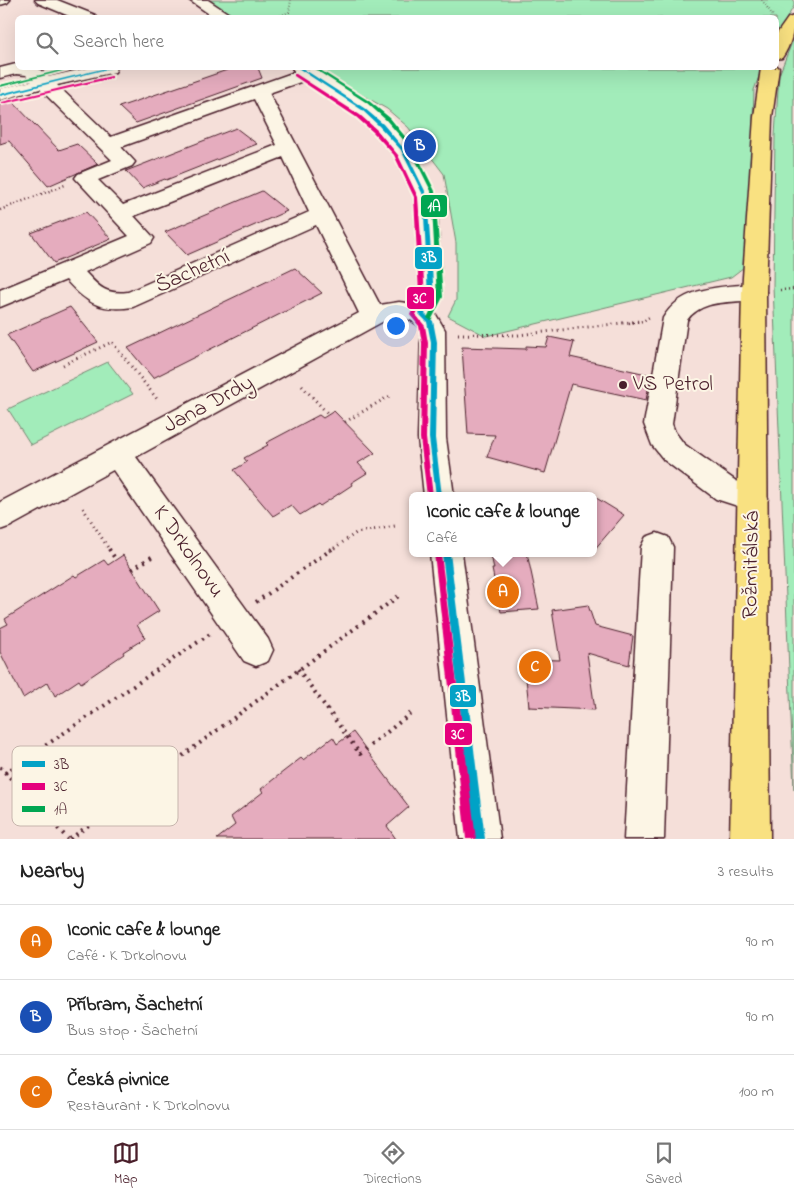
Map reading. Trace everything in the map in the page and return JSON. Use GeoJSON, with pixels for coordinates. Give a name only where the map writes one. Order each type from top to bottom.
{"type":"FeatureCollection","features":[{"type":"Feature","properties":{"kind":"main road"},"geometry":{"type":"LineString","coordinates":[[779,48],[794,21]]}},
{"type":"Feature","properties":{"kind":"main road","name":"Rožmitálská"},"geometry":{"type":"LineString","coordinates":[[750,839],[754,292],[763,117],[770,70]]}},
{"type":"Feature","properties":{"kind":"street"},"geometry":{"type":"LineString","coordinates":[[43,0],[81,15]]}},
{"type":"Feature","properties":{"kind":"street"},"geometry":{"type":"LineString","coordinates":[[197,0],[222,15]]}},
{"type":"Feature","properties":{"kind":"street"},"geometry":{"type":"LineString","coordinates":[[0,60],[8,62],[8,71],[31,70],[125,162],[85,178],[143,238],[0,298]]}},
{"type":"Feature","properties":{"kind":"street"},"geometry":{"type":"LineString","coordinates":[[0,95],[99,70]]}},
{"type":"Feature","properties":{"kind":"street"},"geometry":{"type":"LineString","coordinates":[[107,145],[259,92],[305,70],[363,109],[381,125],[404,150],[425,195],[431,297],[422,314],[430,321],[434,342],[432,438],[439,492]]}},
{"type":"Feature","properties":{"kind":"street"},"geometry":{"type":"LineString","coordinates":[[259,92],[373,316]]}},
{"type":"Feature","properties":{"kind":"street"},"geometry":{"type":"LineString","coordinates":[[120,214],[288,148]]}},
{"type":"Feature","properties":{"kind":"street","name":"Šachetní"},"geometry":{"type":"LineString","coordinates":[[69,269],[97,298],[115,303],[133,299],[322,214]]}},
{"type":"Feature","properties":{"kind":"street"},"geometry":{"type":"LineString","coordinates":[[753,499],[726,490],[674,452],[662,437],[658,424],[676,318],[680,310],[690,301],[703,297],[754,292]]}},
{"type":"Feature","properties":{"kind":"street","name":"Jana Drdy"},"geometry":{"type":"LineString","coordinates":[[0,517],[373,316],[383,312],[406,310],[422,314]]}},
{"type":"Feature","properties":{"kind":"street","name":"K Drkolnovu"},"geometry":{"type":"LineString","coordinates":[[118,454],[256,650]]}},
{"type":"Feature","properties":{"kind":"street"},"geometry":{"type":"LineString","coordinates":[[644,839],[656,547]]}},
{"type":"Feature","properties":{"kind":"street"},"geometry":{"type":"LineString","coordinates":[[446,557],[480,839]]}},
{"type":"Feature","properties":{"kind":"path"},"geometry":{"type":"LineString","coordinates":[[282,15],[289,12],[291,0]]}},
{"type":"Feature","properties":{"kind":"path"},"geometry":{"type":"LineString","coordinates":[[762,0],[772,15]]}},
{"type":"Feature","properties":{"kind":"path"},"geometry":{"type":"LineString","coordinates":[[0,210],[85,178]]}},
{"type":"Feature","properties":{"kind":"path"},"geometry":{"type":"LineString","coordinates":[[458,342],[458,332],[518,335],[643,321],[651,316]]}},
{"type":"Feature","properties":{"kind":"path"},"geometry":{"type":"LineString","coordinates":[[63,365],[112,342],[157,399]]}},
{"type":"Feature","properties":{"kind":"path"},"geometry":{"type":"LineString","coordinates":[[302,386],[329,415]]}},
{"type":"Feature","properties":{"kind":"path"},"geometry":{"type":"LineString","coordinates":[[345,422],[391,395]]}},
{"type":"Feature","properties":{"kind":"path"},"geometry":{"type":"LineString","coordinates":[[83,508],[116,560]]}},
{"type":"Feature","properties":{"kind":"path"},"geometry":{"type":"LineString","coordinates":[[45,746],[356,533],[395,526]]}},
{"type":"Feature","properties":{"kind":"path"},"geometry":{"type":"LineString","coordinates":[[132,569],[156,554]]}},
{"type":"Feature","properties":{"kind":"path"},"geometry":{"type":"LineString","coordinates":[[178,758],[400,595]]}},
{"type":"Feature","properties":{"kind":"path"},"geometry":{"type":"LineString","coordinates":[[298,669],[360,754],[412,712]]}},
{"type":"Feature","properties":{"kind":"path"},"geometry":{"type":"LineString","coordinates":[[0,767],[12,780]]}},
{"type":"Feature","properties":{"kind":"path"},"geometry":{"type":"LineString","coordinates":[[5,773],[12,768]]}},
{"type":"Feature","properties":{"kind":"path"},"geometry":{"type":"LineString","coordinates":[[56,826],[69,839],[87,826]]}},
{"type":"Feature","properties":{"kind":"green space"},"geometry":{"type":"Polygon","coordinates":[[[197,0],[794,0],[794,6],[779,32],[779,15],[222,15],[197,0]]]}},
{"type":"Feature","properties":{"kind":"green space"},"geometry":{"type":"Polygon","coordinates":[[[794,37],[794,790],[773,286],[775,135],[779,75],[794,37]]]}},
{"type":"Feature","properties":{"kind":"green space"},"geometry":{"type":"Polygon","coordinates":[[[319,70],[761,70],[754,90],[748,264],[731,277],[486,336],[448,316],[456,300],[456,243],[444,174],[408,127],[387,109],[319,70]]]}},
{"type":"Feature","properties":{"kind":"green space"},"geometry":{"type":"Polygon","coordinates":[[[108,362],[133,394],[31,445],[8,409],[108,362]]]}},
{"type":"Feature","properties":{"kind":"building"},"geometry":{"type":"Polygon","coordinates":[[[227,70],[259,70],[262,78],[136,123],[119,107],[227,70]]]}},
{"type":"Feature","properties":{"kind":"building"},"geometry":{"type":"Polygon","coordinates":[[[10,99],[59,150],[77,144],[98,164],[48,186],[9,141],[0,144],[0,102],[10,99]]]}},
{"type":"Feature","properties":{"kind":"building"},"geometry":{"type":"Polygon","coordinates":[[[236,128],[257,144],[142,188],[126,171],[236,128]]]}},
{"type":"Feature","properties":{"kind":"building"},"geometry":{"type":"Polygon","coordinates":[[[262,191],[287,211],[187,255],[165,232],[262,191]]]}},
{"type":"Feature","properties":{"kind":"building"},"geometry":{"type":"Polygon","coordinates":[[[86,212],[111,239],[54,263],[31,233],[86,212]]]}},
{"type":"Feature","properties":{"kind":"building"},"geometry":{"type":"Polygon","coordinates":[[[295,268],[322,293],[153,378],[128,348],[295,268]]]}},
{"type":"Feature","properties":{"kind":"building"},"geometry":{"type":"Polygon","coordinates":[[[70,307],[98,342],[33,372],[7,335],[70,307]]]}},
{"type":"Feature","properties":{"kind":"building"},"geometry":{"type":"Polygon","coordinates":[[[549,337],[574,342],[570,357],[651,375],[646,400],[571,384],[545,473],[487,457],[495,435],[468,434],[462,347],[526,349],[526,346],[546,347],[549,337]]]}},
{"type":"Feature","properties":{"kind":"building"},"geometry":{"type":"Polygon","coordinates":[[[334,411],[375,453],[358,463],[367,473],[320,506],[318,504],[300,515],[291,505],[273,516],[234,470],[247,462],[244,458],[268,445],[266,443],[319,415],[323,418],[334,411]]]}},
{"type":"Feature","properties":{"kind":"building"},"geometry":{"type":"Polygon","coordinates":[[[597,498],[624,515],[597,546],[597,498]]]}},
{"type":"Feature","properties":{"kind":"building"},"geometry":{"type":"Polygon","coordinates":[[[123,555],[159,611],[137,625],[145,638],[81,683],[79,680],[55,696],[48,682],[23,698],[0,652],[0,628],[8,624],[5,619],[74,575],[76,577],[104,560],[108,565],[123,555]]]}},
{"type":"Feature","properties":{"kind":"building"},"geometry":{"type":"Polygon","coordinates":[[[491,557],[528,557],[539,609],[501,612],[492,569],[494,569],[491,557]]]}},
{"type":"Feature","properties":{"kind":"building"},"geometry":{"type":"Polygon","coordinates":[[[588,605],[595,626],[633,636],[629,665],[587,653],[595,710],[529,707],[524,659],[560,660],[552,610],[588,605]]]}},
{"type":"Feature","properties":{"kind":"building"},"geometry":{"type":"Polygon","coordinates":[[[353,732],[409,807],[387,826],[396,839],[217,839],[235,825],[231,817],[263,792],[261,789],[301,758],[303,760],[333,737],[337,744],[353,732]]]}},
{"type":"Feature","properties":{"kind":"transit line","name":"1A"},"geometry":{"type":"LineString","coordinates":[[0,86],[64,70]]}},
{"type":"Feature","properties":{"kind":"transit line","name":"3B"},"geometry":{"type":"LineString","coordinates":[[0,95],[101,70]]}},
{"type":"Feature","properties":{"kind":"transit line","name":"3B"},"geometry":{"type":"LineString","coordinates":[[303,70],[363,109],[381,125],[403,150],[425,195],[431,297],[422,314],[430,321],[434,342],[432,438],[439,492]]}},
{"type":"Feature","properties":{"kind":"transit line","name":"1A"},"geometry":{"type":"LineString","coordinates":[[318,70],[368,102],[388,119],[410,145],[433,191],[440,297],[430,318]]}},
{"type":"Feature","properties":{"kind":"transit line","name":"3C"},"geometry":{"type":"LineString","coordinates":[[295,75],[358,116],[375,131],[396,155],[416,197],[422,295],[413,315],[422,326],[425,343],[423,438],[430,492]]}},
{"type":"Feature","properties":{"kind":"transit line","name":"3C"},"geometry":{"type":"LineString","coordinates":[[2,103],[111,77]]}},
{"type":"Feature","properties":{"kind":"transit line","name":"3C"},"geometry":{"type":"LineString","coordinates":[[437,557],[471,839]]}},
{"type":"Feature","properties":{"kind":"transit line","name":"3B"},"geometry":{"type":"LineString","coordinates":[[446,557],[480,839]]}},
{"type":"Feature","properties":{"kind":"place","name":"Příbram, Šachetní"},"geometry":{"type":"Point","coordinates":[420,146]}},
{"type":"Feature","properties":{"kind":"place","name":"VS Petrol"},"geometry":{"type":"Point","coordinates":[623,385]}},
{"type":"Feature","properties":{"kind":"place","name":"Iconic cafe & lounge"},"geometry":{"type":"Point","coordinates":[503,592]}},
{"type":"Feature","properties":{"kind":"place","name":"Česká pivnice"},"geometry":{"type":"Point","coordinates":[535,667]}}]}
